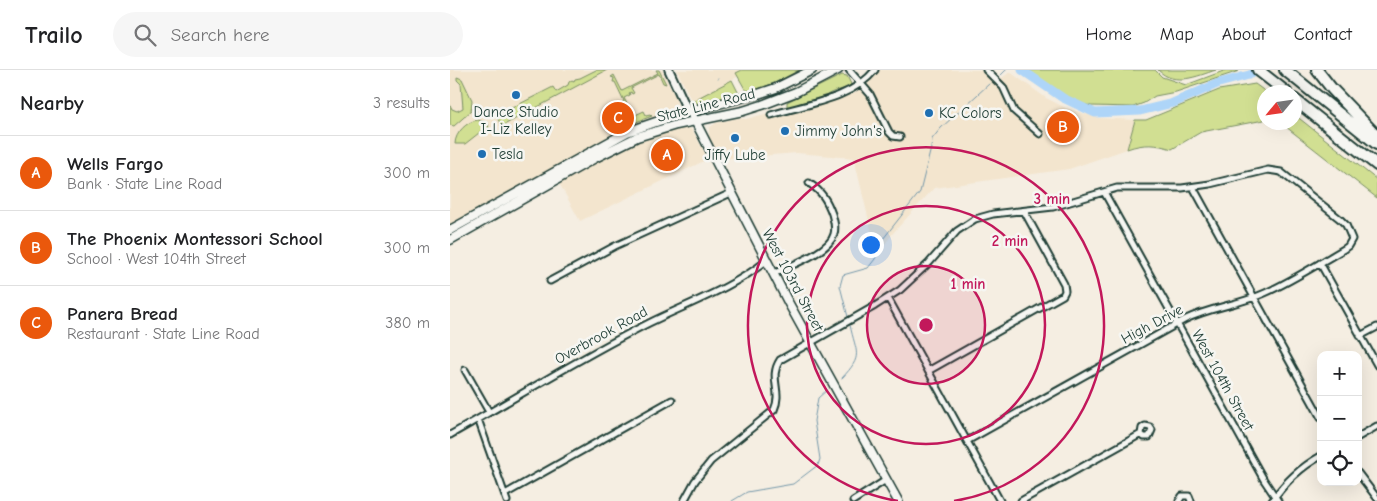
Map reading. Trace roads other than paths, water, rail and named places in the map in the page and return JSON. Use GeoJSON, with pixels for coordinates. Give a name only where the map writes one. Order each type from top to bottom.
{"type":"FeatureCollection","features":[{"type":"Feature","properties":{"kind":"highway"},"geometry":{"type":"LineString","coordinates":[[1258,70],[1277,85]]}},
{"type":"Feature","properties":{"kind":"highway"},"geometry":{"type":"LineString","coordinates":[[1285,70],[1377,144]]}},
{"type":"Feature","properties":{"kind":"highway"},"geometry":{"type":"LineString","coordinates":[[1317,70],[1377,136]]}},
{"type":"Feature","properties":{"kind":"highway"},"geometry":{"type":"LineString","coordinates":[[1302,105],[1377,165]]}},
{"type":"Feature","properties":{"kind":"main road","name":"State Line Road"},"geometry":{"type":"LineString","coordinates":[[450,230],[627,132],[690,111],[758,94],[783,85],[812,70]]}},
{"type":"Feature","properties":{"kind":"main road","name":"State Line Road"},"geometry":{"type":"LineString","coordinates":[[450,240],[623,144],[657,130],[762,105],[796,92],[838,70]]}},
{"type":"Feature","properties":{"kind":"main road","name":"West 103rd Street"},"geometry":{"type":"LineString","coordinates":[[690,111],[766,261],[898,501]]}},
{"type":"Feature","properties":{"kind":"street","name":"West 103rd Street"},"geometry":{"type":"LineString","coordinates":[[669,70],[685,105],[690,111]]}},
{"type":"Feature","properties":{"kind":"street"},"geometry":{"type":"LineString","coordinates":[[849,70],[870,94],[889,132],[893,136],[900,137]]}},
{"type":"Feature","properties":{"kind":"street","name":"State Line Road"},"geometry":{"type":"LineString","coordinates":[[771,115],[843,94],[869,78],[875,70]]}},
{"type":"Feature","properties":{"kind":"street"},"geometry":{"type":"LineString","coordinates":[[986,70],[1003,86],[1014,111],[1040,134]]}},
{"type":"Feature","properties":{"kind":"street","name":"High Drive"},"geometry":{"type":"LineString","coordinates":[[967,441],[1178,324],[1208,310],[1266,292],[1344,249],[1352,238],[1346,225],[1340,219],[1281,172],[1268,170],[1193,187]]}},
{"type":"Feature","properties":{"kind":"street"},"geometry":{"type":"LineString","coordinates":[[773,274],[823,249],[832,240],[834,222],[827,201],[818,189],[810,183]]}},
{"type":"Feature","properties":{"kind":"street"},"geometry":{"type":"LineString","coordinates":[[684,501],[695,481],[711,461],[774,410],[778,399],[774,380],[776,367],[784,357],[888,298],[911,281],[966,224],[984,216],[1052,207],[1123,187],[1193,187],[1317,411]]}},
{"type":"Feature","properties":{"kind":"street","name":"West 104th Street"},"geometry":{"type":"LineString","coordinates":[[1104,192],[1275,500]]}},
{"type":"Feature","properties":{"kind":"street"},"geometry":{"type":"LineString","coordinates":[[550,281],[614,246],[732,193]]}},
{"type":"Feature","properties":{"kind":"street"},"geometry":{"type":"LineString","coordinates":[[928,371],[1063,295],[1064,284],[1024,211]]}},
{"type":"Feature","properties":{"kind":"street","name":"Overbrook Road"},"geometry":{"type":"LineString","coordinates":[[450,435],[619,339],[757,269],[766,261]]}},
{"type":"Feature","properties":{"kind":"street"},"geometry":{"type":"LineString","coordinates":[[1320,263],[1377,365]]}},
{"type":"Feature","properties":{"kind":"street"},"geometry":{"type":"LineString","coordinates":[[888,298],[1000,501]]}},
{"type":"Feature","properties":{"kind":"street"},"geometry":{"type":"LineString","coordinates":[[1360,336],[1377,327]]}},
{"type":"Feature","properties":{"kind":"street"},"geometry":{"type":"LineString","coordinates":[[465,370],[489,412]]}},
{"type":"Feature","properties":{"kind":"street"},"geometry":{"type":"LineString","coordinates":[[505,494],[672,400]]}},
{"type":"Feature","properties":{"kind":"street"},"geometry":{"type":"LineString","coordinates":[[478,419],[507,501]]}},
{"type":"Feature","properties":{"kind":"street"},"geometry":{"type":"LineString","coordinates":[[1362,435],[1377,426]]}},
{"type":"Feature","properties":{"kind":"street"},"geometry":{"type":"LineString","coordinates":[[1021,501],[1141,434]]}},
{"type":"Feature","properties":{"kind":"street"},"geometry":{"type":"LineString","coordinates":[[1275,500],[1288,480],[1317,458]]}},
{"type":"Feature","properties":{"kind":"street"},"geometry":{"type":"LineString","coordinates":[[1362,478],[1377,498]]}},
{"type":"Feature","properties":{"kind":"street"},"geometry":{"type":"LineString","coordinates":[[853,501],[886,480]]}},
{"type":"Feature","properties":{"kind":"street"},"geometry":{"type":"LineString","coordinates":[[1179,501],[1185,495],[1189,496],[1191,501]]}},
{"type":"Feature","properties":{"kind":"waterway"},"geometry":{"type":"LineString","coordinates":[[1001,75],[1006,70]]}},
{"type":"Feature","properties":{"kind":"waterway"},"geometry":{"type":"LineString","coordinates":[[1022,70],[1063,98],[1095,113],[1140,111],[1173,103],[1219,83],[1260,70]]}},
{"type":"Feature","properties":{"kind":"waterway"},"geometry":{"type":"LineString","coordinates":[[848,317],[840,286],[843,275],[868,268],[875,259],[883,239],[920,192],[932,139],[941,128],[989,84]]}},
{"type":"Feature","properties":{"kind":"waterway"},"geometry":{"type":"LineString","coordinates":[[842,378],[856,359],[856,348],[850,325]]}},
{"type":"Feature","properties":{"kind":"waterway"},"geometry":{"type":"LineString","coordinates":[[732,501],[747,492],[793,484],[818,465],[820,459],[814,421],[818,398],[827,390]]}},
{"type":"Feature","properties":{"kind":"place","name":"Dance Studio I-Liz Kelley"},"geometry":{"type":"Point","coordinates":[516,95]}},
{"type":"Feature","properties":{"kind":"place","name":"KC Colors"},"geometry":{"type":"Point","coordinates":[929,113]}},
{"type":"Feature","properties":{"kind":"place","name":"Panera Bread"},"geometry":{"type":"Point","coordinates":[618,118]}},
{"type":"Feature","properties":{"kind":"place","name":"The Phoenix Montessori School"},"geometry":{"type":"Point","coordinates":[1063,127]}},
{"type":"Feature","properties":{"kind":"place","name":"Jimmy John's"},"geometry":{"type":"Point","coordinates":[785,131]}},
{"type":"Feature","properties":{"kind":"place","name":"Jiffy Lube"},"geometry":{"type":"Point","coordinates":[735,138]}},
{"type":"Feature","properties":{"kind":"place","name":"Tesla"},"geometry":{"type":"Point","coordinates":[482,154]}},
{"type":"Feature","properties":{"kind":"place","name":"Wells Fargo"},"geometry":{"type":"Point","coordinates":[667,155]}}]}
